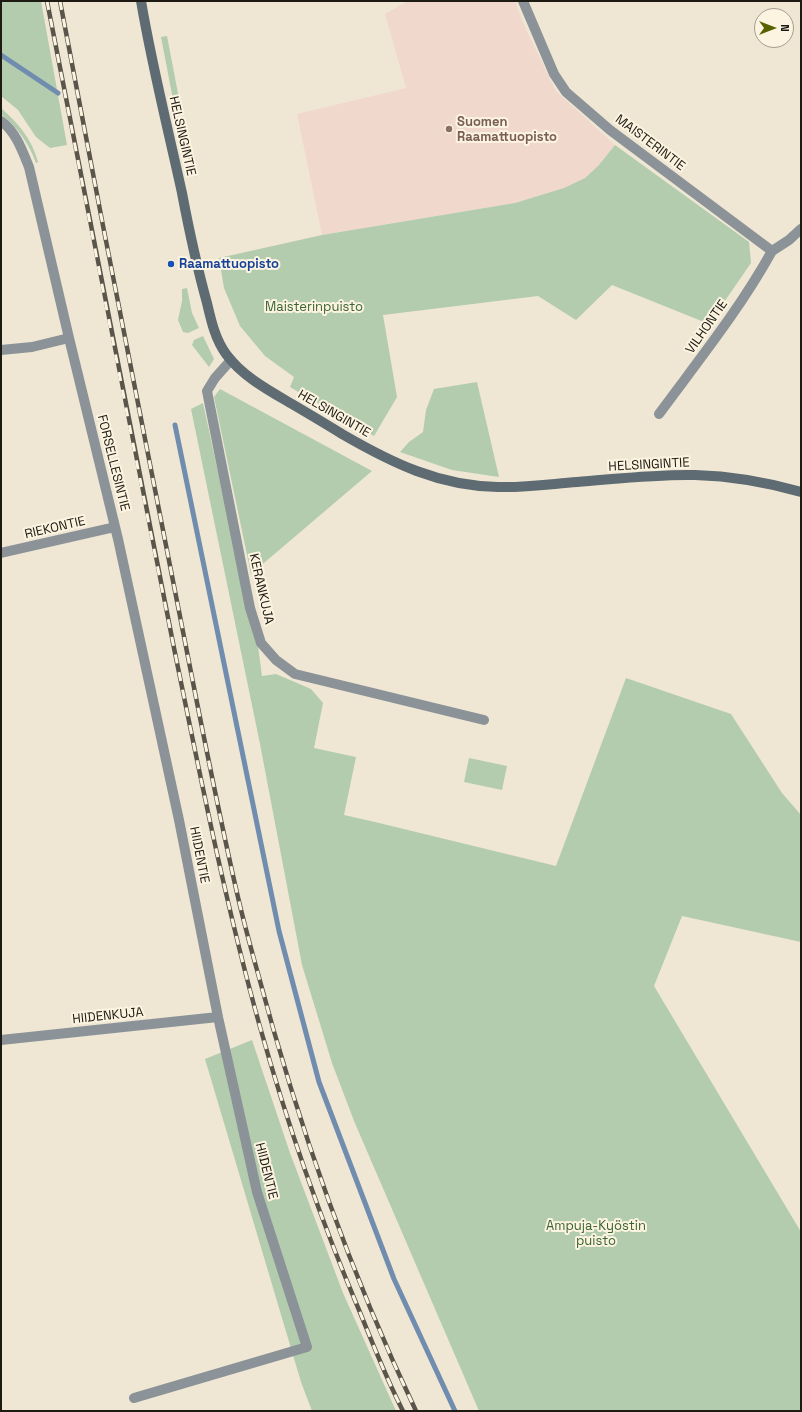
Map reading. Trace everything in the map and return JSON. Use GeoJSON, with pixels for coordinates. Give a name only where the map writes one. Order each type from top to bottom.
{"type":"FeatureCollection","features":[{"type":"Feature","properties":{"kind":"main road","name":"HELSINGINTIE"},"geometry":{"type":"LineString","coordinates":[[141,1],[164,119],[181,191],[194,258],[214,330],[222,348],[230,360],[243,373],[271,392],[370,450],[403,466],[434,478],[465,485],[499,487],[531,486],[641,477],[693,475],[733,478],[777,485],[801,492]]}},
{"type":"Feature","properties":{"kind":"street","name":"MAISTERINTIE"},"geometry":{"type":"LineString","coordinates":[[523,1],[554,74],[566,92],[610,130],[772,251]]}},
{"type":"Feature","properties":{"kind":"street","name":"FORSELLESINTIE"},"geometry":{"type":"LineString","coordinates":[[1,121],[8,126],[18,142],[29,167],[115,527],[179,820]]}},
{"type":"Feature","properties":{"kind":"street"},"geometry":{"type":"LineString","coordinates":[[772,251],[789,240],[801,229]]}},
{"type":"Feature","properties":{"kind":"street","name":"VILHONTIE"},"geometry":{"type":"LineString","coordinates":[[659,414],[714,340],[761,271],[772,251]]}},
{"type":"Feature","properties":{"kind":"street"},"geometry":{"type":"LineString","coordinates":[[1,350],[32,347],[69,338]]}},
{"type":"Feature","properties":{"kind":"street","name":"KERANKUJA"},"geometry":{"type":"LineString","coordinates":[[230,360],[215,378],[207,391],[250,608],[261,643],[276,660],[295,674],[484,720]]}},
{"type":"Feature","properties":{"kind":"street","name":"RIEKONTIE"},"geometry":{"type":"LineString","coordinates":[[1,553],[115,527]]}},
{"type":"Feature","properties":{"kind":"street","name":"HIIDENTIE"},"geometry":{"type":"LineString","coordinates":[[134,1398],[307,1347],[257,1192],[218,1017],[179,820]]}},
{"type":"Feature","properties":{"kind":"street","name":"HIIDENKUJA"},"geometry":{"type":"LineString","coordinates":[[1,1040],[218,1017]]}},
{"type":"Feature","properties":{"kind":"shaded area","name":"Suomen Raamattuopisto"},"geometry":{"type":"Polygon","coordinates":[[[408,1],[515,1],[525,27],[556,91],[615,145],[598,166],[585,178],[564,188],[515,203],[322,235],[297,114],[406,88],[385,14],[408,1]]]}},
{"type":"Feature","properties":{"kind":"green space"},"geometry":{"type":"Polygon","coordinates":[[[1,1],[41,1],[67,145],[50,148],[36,137],[18,110],[1,96],[1,1]]]}},
{"type":"Feature","properties":{"kind":"green space"},"geometry":{"type":"Polygon","coordinates":[[[167,36],[181,109],[175,110],[161,37],[167,36]]]}},
{"type":"Feature","properties":{"kind":"green space"},"geometry":{"type":"Polygon","coordinates":[[[1,108],[24,132],[32,146],[38,162],[36,163],[22,136],[1,114],[1,108]]]}},
{"type":"Feature","properties":{"kind":"green space"},"geometry":{"type":"Polygon","coordinates":[[[183,122],[197,179],[185,151],[179,123],[183,122]]]}},
{"type":"Feature","properties":{"kind":"green space","name":"Maisterinpuisto"},"geometry":{"type":"Polygon","coordinates":[[[615,145],[749,242],[751,263],[709,324],[612,285],[576,320],[538,296],[383,315],[397,397],[374,436],[290,387],[294,377],[265,356],[240,326],[224,288],[219,258],[322,235],[515,203],[564,188],[585,178],[598,166],[615,145]]]}},
{"type":"Feature","properties":{"kind":"green space"},"geometry":{"type":"Polygon","coordinates":[[[187,288],[192,313],[199,328],[188,333],[183,332],[178,320],[182,301],[182,289],[187,288]]]}},
{"type":"Feature","properties":{"kind":"green space"},"geometry":{"type":"Polygon","coordinates":[[[203,336],[214,359],[209,367],[192,345],[194,340],[203,336]]]}},
{"type":"Feature","properties":{"kind":"green space"},"geometry":{"type":"Polygon","coordinates":[[[477,382],[499,477],[452,470],[400,452],[409,442],[423,432],[426,410],[434,389],[477,382]]]}},
{"type":"Feature","properties":{"kind":"green space"},"geometry":{"type":"Polygon","coordinates":[[[220,389],[372,471],[251,574],[214,397],[220,389]]]}},
{"type":"Feature","properties":{"kind":"green space","name":"Ampuja-Kyöstin puisto"},"geometry":{"type":"Polygon","coordinates":[[[203,403],[242,582],[258,646],[262,676],[276,674],[311,689],[323,703],[314,748],[356,757],[344,815],[556,866],[626,678],[731,714],[782,793],[801,815],[801,942],[682,916],[654,986],[801,1232],[801,1411],[479,1411],[354,1121],[332,1063],[302,965],[260,744],[191,409],[203,403]]]}},
{"type":"Feature","properties":{"kind":"green space"},"geometry":{"type":"Polygon","coordinates":[[[469,758],[507,766],[502,790],[464,782],[469,758]]]}},
{"type":"Feature","properties":{"kind":"green space"},"geometry":{"type":"Polygon","coordinates":[[[252,1040],[290,1153],[343,1293],[396,1411],[312,1411],[301,1382],[205,1059],[252,1040]]]}},
{"type":"Feature","properties":{"kind":"waterway"},"geometry":{"type":"LineString","coordinates":[[1,55],[58,93]]}},
{"type":"Feature","properties":{"kind":"waterway"},"geometry":{"type":"LineString","coordinates":[[175,425],[279,931],[319,1082],[394,1279],[455,1411]]}},
{"type":"Feature","properties":{"kind":"railway"},"geometry":{"type":"LineString","coordinates":[[47,1],[184,696],[235,933],[281,1099],[305,1170],[345,1275],[391,1386],[403,1411]]}},
{"type":"Feature","properties":{"kind":"railway"},"geometry":{"type":"LineString","coordinates":[[60,1],[205,742],[244,922],[289,1083],[326,1194],[369,1304],[416,1411]]}},
{"type":"Feature","properties":{"kind":"place","name":"Suomen Raamattuopisto"},"geometry":{"type":"Point","coordinates":[449,129]}},
{"type":"Feature","properties":{"kind":"place","name":"Raamattuopisto"},"geometry":{"type":"Point","coordinates":[171,264]}}]}
